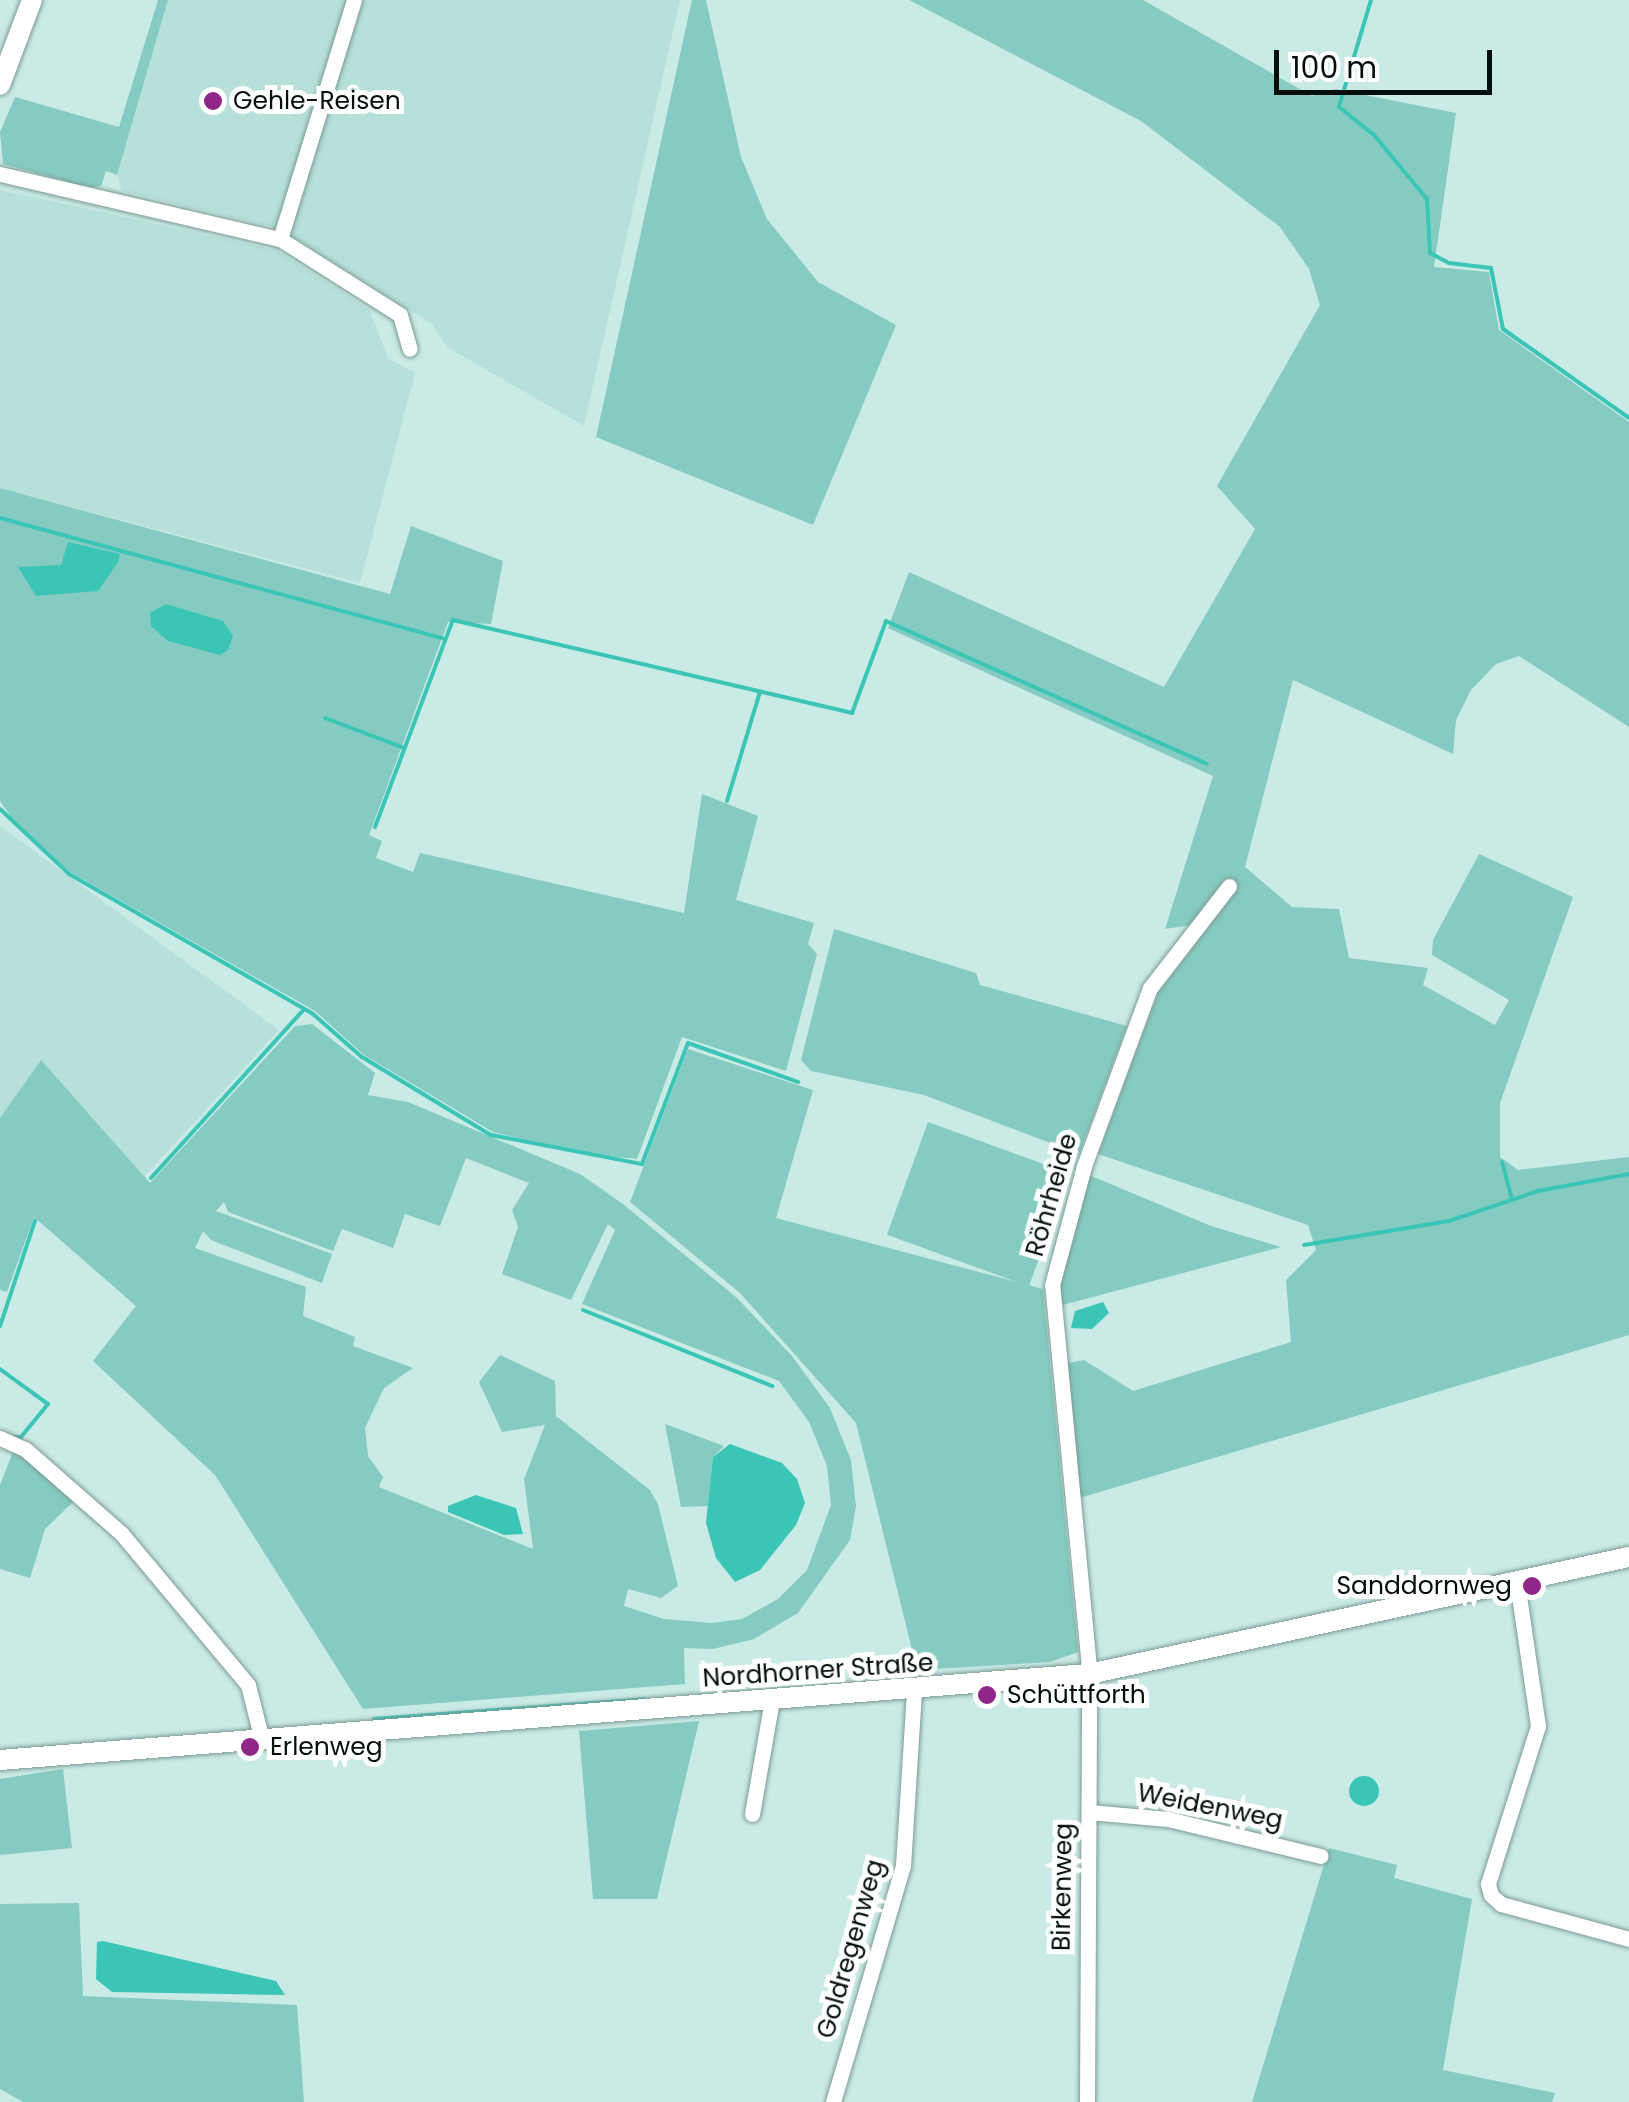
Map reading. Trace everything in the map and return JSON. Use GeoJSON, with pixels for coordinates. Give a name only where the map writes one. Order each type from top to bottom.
{"type":"FeatureCollection","features":[{"type":"Feature","properties":{"kind":"street"},"geometry":{"type":"LineString","coordinates":[[0,84],[32,0]]}},
{"type":"Feature","properties":{"kind":"street"},"geometry":{"type":"LineString","coordinates":[[280,239],[354,0]]}},
{"type":"Feature","properties":{"kind":"street"},"geometry":{"type":"LineString","coordinates":[[0,174],[280,239],[400,315],[410,349]]}},
{"type":"Feature","properties":{"kind":"street","name":"Röhrheide"},"geometry":{"type":"LineString","coordinates":[[1089,1674],[1052,1285],[1084,1166],[1150,988],[1229,886]]}},
{"type":"Feature","properties":{"kind":"street"},"geometry":{"type":"LineString","coordinates":[[0,1458],[3,1439],[66,1485],[147,1563],[248,1686],[261,1736]]}},
{"type":"Feature","properties":{"kind":"street","name":"Nordhorner Straße"},"geometry":{"type":"LineString","coordinates":[[0,1760],[261,1736],[1089,1674],[1629,1557]]}},
{"type":"Feature","properties":{"kind":"street"},"geometry":{"type":"LineString","coordinates":[[1516,1582],[1538,1726],[1488,1884],[1491,1895],[1501,1904],[1629,1939]]}},
{"type":"Feature","properties":{"kind":"street","name":"Birkenweg"},"geometry":{"type":"LineString","coordinates":[[1087,2102],[1089,1674]]}},
{"type":"Feature","properties":{"kind":"street","name":"Goldregenweg"},"geometry":{"type":"LineString","coordinates":[[833,2102],[903,1866],[914,1688]]}},
{"type":"Feature","properties":{"kind":"street"},"geometry":{"type":"LineString","coordinates":[[752,1814],[772,1699]]}},
{"type":"Feature","properties":{"kind":"street","name":"Weidenweg"},"geometry":{"type":"LineString","coordinates":[[1089,1812],[1168,1819],[1321,1856]]}},
{"type":"Feature","properties":{"kind":"shaded area"},"geometry":{"type":"Polygon","coordinates":[[[158,0],[168,0],[117,175],[106,171],[101,186],[91,188],[3,164],[0,132],[15,97],[119,127],[158,0]]]}},
{"type":"Feature","properties":{"kind":"shaded area"},"geometry":{"type":"Polygon","coordinates":[[[168,0],[680,0],[584,426],[447,347],[432,324],[298,240],[270,226],[122,191],[117,175],[168,0]]]}},
{"type":"Feature","properties":{"kind":"shaded area"},"geometry":{"type":"Polygon","coordinates":[[[692,0],[706,0],[741,157],[767,219],[818,282],[896,325],[813,525],[596,437],[692,0]]]}},
{"type":"Feature","properties":{"kind":"shaded area"},"geometry":{"type":"Polygon","coordinates":[[[909,0],[1143,0],[1312,96],[1335,89],[1456,113],[1434,267],[1489,272],[1499,330],[1629,422],[1629,727],[1519,656],[1496,664],[1471,690],[1456,720],[1453,754],[1293,680],[1245,867],[1292,907],[1339,909],[1349,958],[1428,968],[1423,985],[1495,1025],[1509,1000],[1432,955],[1433,940],[1479,854],[1573,897],[1500,1103],[1500,1157],[1518,1170],[1629,1157],[1629,1335],[1076,1499],[1062,1364],[1084,1360],[1133,1391],[1291,1342],[1286,1280],[1316,1250],[1308,1225],[1098,1154],[1158,993],[1212,922],[1165,929],[1213,776],[888,628],[909,572],[1164,687],[1255,529],[1217,486],[1320,305],[1309,269],[1280,227],[1141,121],[909,0]]]}},
{"type":"Feature","properties":{"kind":"shaded area"},"geometry":{"type":"Polygon","coordinates":[[[0,190],[276,250],[369,309],[388,358],[415,373],[360,583],[0,488],[0,190]]]}},
{"type":"Feature","properties":{"kind":"shaded area"},"geometry":{"type":"Polygon","coordinates":[[[0,488],[390,594],[411,526],[503,561],[491,624],[448,622],[369,835],[382,841],[376,858],[413,872],[420,853],[684,913],[702,794],[758,816],[736,900],[814,923],[808,944],[817,954],[786,1071],[682,1037],[637,1159],[577,1153],[493,1132],[364,1055],[315,1011],[70,872],[20,830],[0,801],[0,488]]]}},
{"type":"Feature","properties":{"kind":"shaded area"},"geometry":{"type":"Polygon","coordinates":[[[68,542],[120,554],[118,562],[98,591],[36,596],[18,567],[61,565],[68,542]]]}},
{"type":"Feature","properties":{"kind":"shaded area"},"geometry":{"type":"Polygon","coordinates":[[[166,604],[223,621],[233,636],[228,650],[220,655],[168,641],[151,626],[150,613],[166,604]]]}},
{"type":"Feature","properties":{"kind":"shaded area"},"geometry":{"type":"Polygon","coordinates":[[[0,826],[279,1030],[143,1178],[41,1061],[0,1118],[0,826]]]}},
{"type":"Feature","properties":{"kind":"shaded area"},"geometry":{"type":"Polygon","coordinates":[[[834,929],[976,973],[980,985],[1127,1026],[1079,1154],[924,1095],[811,1071],[801,1060],[834,929]]]}},
{"type":"Feature","properties":{"kind":"shaded area"},"geometry":{"type":"Polygon","coordinates":[[[312,1024],[375,1073],[368,1095],[408,1102],[580,1174],[623,1204],[737,1298],[792,1356],[830,1408],[851,1460],[856,1506],[850,1540],[798,1613],[754,1639],[713,1649],[684,1648],[685,1684],[363,1709],[215,1475],[93,1361],[136,1306],[34,1217],[7,1292],[0,1290],[0,1118],[41,1060],[150,1183],[295,1026],[312,1024]],[[466,1158],[440,1226],[405,1214],[393,1248],[342,1229],[333,1251],[228,1212],[224,1202],[216,1211],[332,1254],[322,1283],[211,1240],[203,1231],[195,1248],[306,1287],[303,1316],[355,1337],[353,1346],[413,1368],[384,1388],[365,1428],[368,1456],[383,1477],[379,1487],[533,1549],[524,1479],[545,1425],[502,1432],[479,1382],[500,1355],[555,1381],[556,1416],[650,1490],[658,1504],[678,1586],[661,1598],[628,1589],[624,1606],[664,1619],[712,1623],[742,1619],[778,1599],[807,1570],[831,1505],[827,1466],[809,1422],[779,1381],[582,1304],[615,1230],[608,1224],[571,1300],[502,1274],[518,1227],[512,1210],[529,1183],[466,1158]]]}},
{"type":"Feature","properties":{"kind":"shaded area"},"geometry":{"type":"Polygon","coordinates":[[[688,1049],[813,1090],[776,1218],[1043,1289],[1078,1652],[1050,1662],[917,1670],[856,1423],[740,1293],[630,1202],[688,1049]]]}},
{"type":"Feature","properties":{"kind":"shaded area"},"geometry":{"type":"Polygon","coordinates":[[[928,1122],[1070,1174],[1029,1286],[887,1235],[928,1122]]]}},
{"type":"Feature","properties":{"kind":"shaded area"},"geometry":{"type":"Polygon","coordinates":[[[1089,1175],[1211,1226],[1281,1247],[1059,1306],[1058,1286],[1089,1175]]]}},
{"type":"Feature","properties":{"kind":"shaded area"},"geometry":{"type":"Polygon","coordinates":[[[1103,1302],[1109,1313],[1092,1329],[1071,1328],[1075,1311],[1103,1302]]]}},
{"type":"Feature","properties":{"kind":"shaded area"},"geometry":{"type":"Polygon","coordinates":[[[665,1424],[724,1446],[713,1457],[708,1506],[681,1507],[665,1424]]]}},
{"type":"Feature","properties":{"kind":"shaded area"},"geometry":{"type":"Polygon","coordinates":[[[730,1444],[782,1463],[797,1479],[805,1503],[796,1525],[760,1570],[735,1582],[716,1558],[706,1523],[713,1457],[730,1444]]]}},
{"type":"Feature","properties":{"kind":"shaded area"},"geometry":{"type":"Polygon","coordinates":[[[14,1449],[74,1501],[45,1529],[30,1578],[0,1569],[0,1485],[14,1449]]]}},
{"type":"Feature","properties":{"kind":"shaded area"},"geometry":{"type":"Polygon","coordinates":[[[476,1495],[516,1508],[523,1534],[504,1535],[448,1512],[448,1506],[476,1495]]]}},
{"type":"Feature","properties":{"kind":"shaded area"},"geometry":{"type":"Polygon","coordinates":[[[699,1721],[657,1899],[593,1899],[579,1731],[699,1721]]]}},
{"type":"Feature","properties":{"kind":"shaded area"},"geometry":{"type":"Polygon","coordinates":[[[63,1769],[72,1848],[0,1855],[0,1779],[63,1769]]]}},
{"type":"Feature","properties":{"kind":"shaded area"},"geometry":{"type":"Polygon","coordinates":[[[1364,1776],[1375,1780],[1379,1791],[1375,1802],[1364,1806],[1353,1802],[1349,1791],[1353,1780],[1364,1776]]]}},
{"type":"Feature","properties":{"kind":"shaded area"},"geometry":{"type":"Polygon","coordinates":[[[1329,1848],[1397,1865],[1394,1878],[1472,1899],[1443,2070],[1555,2093],[1552,2102],[1252,2102],[1329,1848]]]}},
{"type":"Feature","properties":{"kind":"shaded area"},"geometry":{"type":"Polygon","coordinates":[[[79,1903],[83,1996],[297,2005],[304,2102],[23,2102],[0,2089],[0,1904],[79,1903]]]}},
{"type":"Feature","properties":{"kind":"shaded area"},"geometry":{"type":"Polygon","coordinates":[[[97,1942],[276,1981],[285,1995],[112,1992],[96,1979],[97,1942]]]}},
{"type":"Feature","properties":{"kind":"waterway"},"geometry":{"type":"LineString","coordinates":[[1371,0],[1339,107],[1374,135],[1427,199],[1430,253],[1449,263],[1491,268],[1503,329],[1629,418]]}},
{"type":"Feature","properties":{"kind":"waterway"},"geometry":{"type":"LineString","coordinates":[[0,518],[444,639]]}},
{"type":"Feature","properties":{"kind":"waterway"},"geometry":{"type":"LineString","coordinates":[[375,827],[453,620],[852,713],[886,621],[1207,764]]}},
{"type":"Feature","properties":{"kind":"waterway"},"geometry":{"type":"LineString","coordinates":[[727,801],[760,692]]}},
{"type":"Feature","properties":{"kind":"waterway"},"geometry":{"type":"LineString","coordinates":[[325,718],[404,748]]}},
{"type":"Feature","properties":{"kind":"waterway"},"geometry":{"type":"LineString","coordinates":[[0,809],[69,874],[313,1014],[362,1057],[491,1135],[642,1164],[688,1043],[798,1082]]}},
{"type":"Feature","properties":{"kind":"waterway"},"geometry":{"type":"LineString","coordinates":[[151,1178],[304,1009]]}},
{"type":"Feature","properties":{"kind":"waterway"},"geometry":{"type":"LineString","coordinates":[[1502,1162],[1512,1200]]}},
{"type":"Feature","properties":{"kind":"waterway"},"geometry":{"type":"LineString","coordinates":[[1304,1245],[1449,1221],[1538,1191],[1629,1174]]}},
{"type":"Feature","properties":{"kind":"waterway"},"geometry":{"type":"LineString","coordinates":[[0,1326],[35,1221]]}},
{"type":"Feature","properties":{"kind":"waterway"},"geometry":{"type":"LineString","coordinates":[[583,1310],[772,1386]]}},
{"type":"Feature","properties":{"kind":"waterway"},"geometry":{"type":"LineString","coordinates":[[0,1369],[48,1404],[21,1437],[14,1437]]}},
{"type":"Feature","properties":{"kind":"waterway"},"geometry":{"type":"LineString","coordinates":[[374,1719],[644,1699]]}},
{"type":"Feature","properties":{"kind":"place","name":"Gehle-Reisen"},"geometry":{"type":"Point","coordinates":[213,101]}},
{"type":"Feature","properties":{"kind":"place","name":"Sanddornweg"},"geometry":{"type":"Point","coordinates":[1532,1586]}},
{"type":"Feature","properties":{"kind":"place","name":"Schüttforth"},"geometry":{"type":"Point","coordinates":[987,1695]}},
{"type":"Feature","properties":{"kind":"place","name":"Erlenweg"},"geometry":{"type":"Point","coordinates":[250,1747]}}]}
